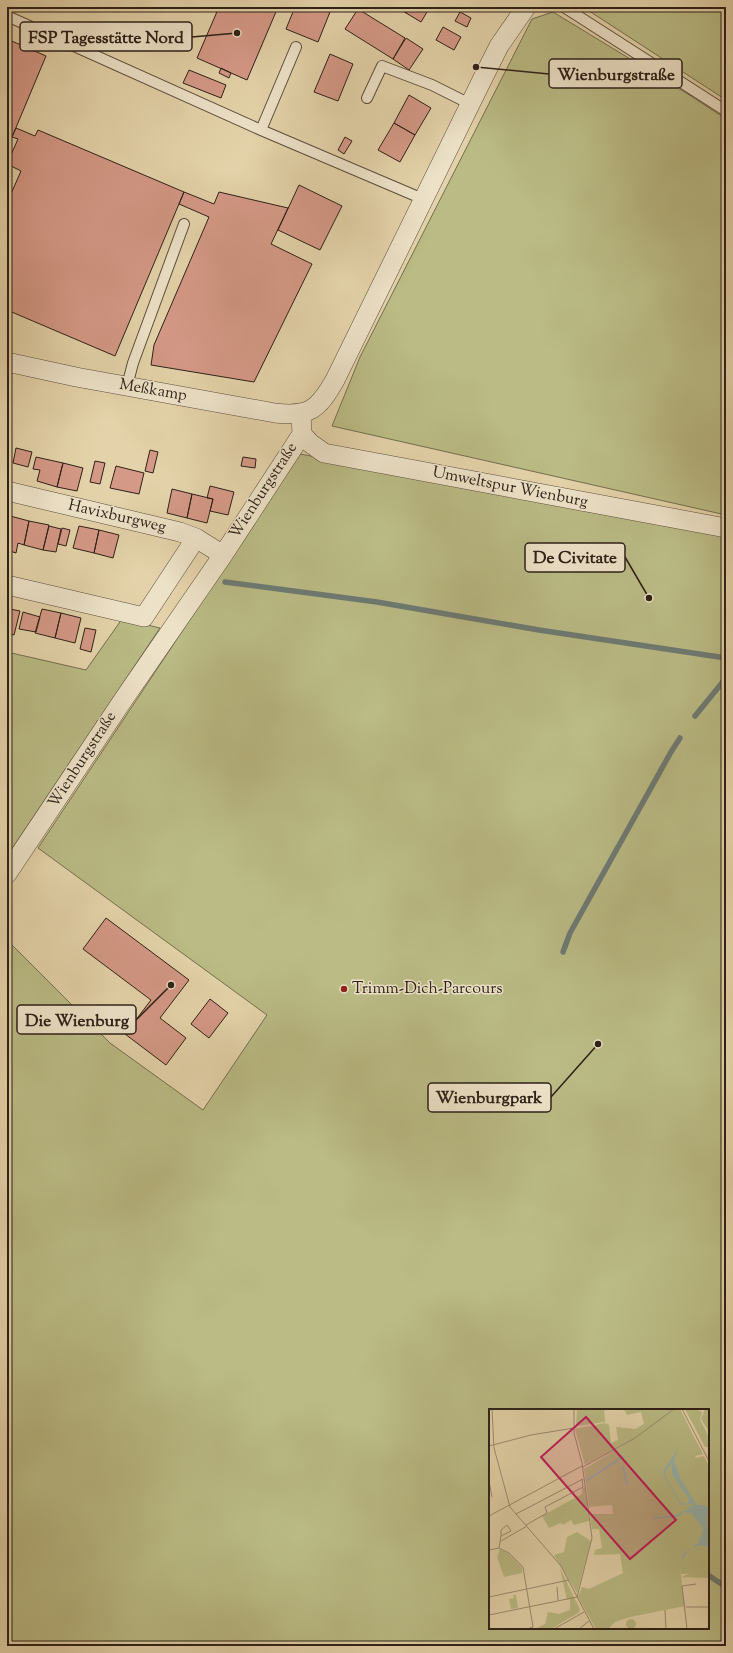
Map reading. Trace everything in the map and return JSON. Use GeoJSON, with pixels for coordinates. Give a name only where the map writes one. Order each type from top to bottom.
{"type":"FeatureCollection","features":[{"type":"Feature","properties":{"kind":"street"},"geometry":{"type":"LineString","coordinates":[[301,414],[312,410],[329,391],[470,104],[500,46],[526,7]]}},
{"type":"Feature","properties":{"kind":"street","name":"Meßkamp"},"geometry":{"type":"LineString","coordinates":[[7,362],[275,413],[301,414]]}},
{"type":"Feature","properties":{"kind":"street","name":"Wienburgstraße"},"geometry":{"type":"LineString","coordinates":[[7,874],[121,703],[223,555],[302,434],[301,414]]}},
{"type":"Feature","properties":{"kind":"street","name":"Umweltspur Wienburg"},"geometry":{"type":"LineString","coordinates":[[302,434],[310,443],[324,453],[726,528]]}},
{"type":"Feature","properties":{"kind":"street","name":"Havixburgweg"},"geometry":{"type":"LineString","coordinates":[[7,491],[180,532],[196,538],[223,555]]}},
{"type":"Feature","properties":{"kind":"street"},"geometry":{"type":"LineString","coordinates":[[7,585],[144,617],[196,538]]}},
{"type":"Feature","properties":{"kind":"lane"},"geometry":{"type":"LineString","coordinates":[[564,7],[726,111]]}},
{"type":"Feature","properties":{"kind":"lane"},"geometry":{"type":"LineString","coordinates":[[7,16],[261,130],[423,200]]}},
{"type":"Feature","properties":{"kind":"lane"},"geometry":{"type":"LineString","coordinates":[[261,130],[296,48]]}},
{"type":"Feature","properties":{"kind":"lane"},"geometry":{"type":"LineString","coordinates":[[367,98],[382,66],[432,85],[470,104]]}},
{"type":"Feature","properties":{"kind":"lane"},"geometry":{"type":"LineString","coordinates":[[127,386],[133,363],[184,224]]}},
{"type":"Feature","properties":{"kind":"green space"},"geometry":{"type":"Polygon","coordinates":[[[583,7],[726,7],[726,100],[583,7]]]}},
{"type":"Feature","properties":{"kind":"green space"},"geometry":{"type":"Polygon","coordinates":[[[553,12],[726,119],[726,515],[332,426],[360,357],[532,19],[553,12]]]}},
{"type":"Feature","properties":{"kind":"green space"},"geometry":{"type":"Polygon","coordinates":[[[300,454],[726,532],[726,1646],[7,1646],[7,940],[110,1043],[203,1110],[267,1015],[38,848],[300,454]]]}},
{"type":"Feature","properties":{"kind":"green space"},"geometry":{"type":"Polygon","coordinates":[[[122,619],[160,628],[7,856],[7,652],[86,670],[122,619]]]}},
{"type":"Feature","properties":{"kind":"building"},"geometry":{"type":"Polygon","coordinates":[[[219,7],[278,7],[247,80],[197,58],[219,7]]]}},
{"type":"Feature","properties":{"kind":"building"},"geometry":{"type":"Polygon","coordinates":[[[295,7],[332,7],[318,42],[286,29],[295,7]]]}},
{"type":"Feature","properties":{"kind":"building"},"geometry":{"type":"Polygon","coordinates":[[[395,7],[410,7],[406,13],[395,7]]]}},
{"type":"Feature","properties":{"kind":"building"},"geometry":{"type":"Polygon","coordinates":[[[410,7],[430,7],[421,22],[406,13],[410,7]]]}},
{"type":"Feature","properties":{"kind":"building"},"geometry":{"type":"Polygon","coordinates":[[[358,9],[405,38],[393,59],[345,29],[358,9]]]}},
{"type":"Feature","properties":{"kind":"building"},"geometry":{"type":"Polygon","coordinates":[[[460,12],[471,18],[467,27],[455,21],[460,12]]]}},
{"type":"Feature","properties":{"kind":"building"},"geometry":{"type":"Polygon","coordinates":[[[443,27],[461,37],[454,50],[436,40],[443,27]]]}},
{"type":"Feature","properties":{"kind":"building"},"geometry":{"type":"Polygon","coordinates":[[[406,38],[423,49],[409,70],[393,59],[406,38]]]}},
{"type":"Feature","properties":{"kind":"building"},"geometry":{"type":"Polygon","coordinates":[[[7,39],[46,56],[7,149],[7,39]]]}},
{"type":"Feature","properties":{"kind":"building"},"geometry":{"type":"Polygon","coordinates":[[[330,54],[353,64],[338,101],[314,92],[330,54]]]}},
{"type":"Feature","properties":{"kind":"building"},"geometry":{"type":"Polygon","coordinates":[[[221,68],[231,73],[229,78],[219,73],[221,68]]]}},
{"type":"Feature","properties":{"kind":"building"},"geometry":{"type":"Polygon","coordinates":[[[189,70],[226,85],[221,98],[183,83],[189,70]]]}},
{"type":"Feature","properties":{"kind":"building"},"geometry":{"type":"Polygon","coordinates":[[[409,95],[431,108],[415,135],[394,123],[409,95]]]}},
{"type":"Feature","properties":{"kind":"building"},"geometry":{"type":"Polygon","coordinates":[[[394,123],[415,135],[400,162],[378,150],[394,123]]]}},
{"type":"Feature","properties":{"kind":"building"},"geometry":{"type":"Polygon","coordinates":[[[16,128],[35,136],[38,130],[184,192],[115,356],[7,310],[7,203],[21,171],[7,164],[18,139],[12,137],[16,128]]]}},
{"type":"Feature","properties":{"kind":"building"},"geometry":{"type":"Polygon","coordinates":[[[345,137],[352,141],[344,154],[338,150],[345,137]]]}},
{"type":"Feature","properties":{"kind":"building"},"geometry":{"type":"Polygon","coordinates":[[[299,185],[342,206],[320,250],[278,230],[299,185]]]}},
{"type":"Feature","properties":{"kind":"building"},"geometry":{"type":"Polygon","coordinates":[[[184,192],[214,204],[219,192],[288,208],[271,244],[312,264],[254,382],[151,365],[154,345],[209,217],[179,204],[184,192]]]}},
{"type":"Feature","properties":{"kind":"building"},"geometry":{"type":"Polygon","coordinates":[[[7,434],[10,435],[11,438],[7,452],[7,434]]]}},
{"type":"Feature","properties":{"kind":"building"},"geometry":{"type":"Polygon","coordinates":[[[16,448],[32,452],[28,467],[13,463],[16,448]]]}},
{"type":"Feature","properties":{"kind":"building"},"geometry":{"type":"Polygon","coordinates":[[[150,450],[158,452],[153,473],[145,471],[150,450]]]}},
{"type":"Feature","properties":{"kind":"building"},"geometry":{"type":"Polygon","coordinates":[[[36,457],[63,463],[57,487],[37,481],[40,470],[33,469],[36,457]]]}},
{"type":"Feature","properties":{"kind":"building"},"geometry":{"type":"Polygon","coordinates":[[[243,457],[256,459],[255,468],[241,466],[243,457]]]}},
{"type":"Feature","properties":{"kind":"building"},"geometry":{"type":"Polygon","coordinates":[[[95,461],[105,463],[100,484],[90,482],[95,461]]]}},
{"type":"Feature","properties":{"kind":"building"},"geometry":{"type":"Polygon","coordinates":[[[63,463],[83,468],[77,491],[57,487],[63,463]]]}},
{"type":"Feature","properties":{"kind":"building"},"geometry":{"type":"Polygon","coordinates":[[[116,466],[144,473],[139,494],[110,488],[116,466]]]}},
{"type":"Feature","properties":{"kind":"building"},"geometry":{"type":"Polygon","coordinates":[[[210,486],[234,492],[228,515],[210,511],[213,499],[207,498],[210,486]]]}},
{"type":"Feature","properties":{"kind":"building"},"geometry":{"type":"Polygon","coordinates":[[[172,489],[192,494],[187,518],[167,513],[172,489]]]}},
{"type":"Feature","properties":{"kind":"building"},"geometry":{"type":"Polygon","coordinates":[[[192,494],[213,499],[207,523],[187,518],[192,494]]]}},
{"type":"Feature","properties":{"kind":"building"},"geometry":{"type":"Polygon","coordinates":[[[10,516],[29,521],[24,545],[18,543],[16,553],[7,550],[7,526],[10,516]]]}},
{"type":"Feature","properties":{"kind":"building"},"geometry":{"type":"Polygon","coordinates":[[[29,521],[49,525],[43,550],[24,545],[29,521]]]}},
{"type":"Feature","properties":{"kind":"building"},"geometry":{"type":"Polygon","coordinates":[[[49,526],[61,529],[56,552],[43,550],[49,526]]]}},
{"type":"Feature","properties":{"kind":"building"},"geometry":{"type":"Polygon","coordinates":[[[79,526],[99,530],[94,553],[73,548],[79,526]]]}},
{"type":"Feature","properties":{"kind":"building"},"geometry":{"type":"Polygon","coordinates":[[[62,528],[70,530],[66,546],[58,544],[62,528]]]}},
{"type":"Feature","properties":{"kind":"building"},"geometry":{"type":"Polygon","coordinates":[[[99,530],[119,535],[113,558],[94,553],[99,530]]]}},
{"type":"Feature","properties":{"kind":"building"},"geometry":{"type":"Polygon","coordinates":[[[7,608],[10,609],[7,624],[7,608]]]}},
{"type":"Feature","properties":{"kind":"building"},"geometry":{"type":"Polygon","coordinates":[[[10,609],[20,611],[14,635],[7,633],[10,609]]]}},
{"type":"Feature","properties":{"kind":"building"},"geometry":{"type":"Polygon","coordinates":[[[42,609],[61,613],[55,638],[35,633],[42,609]]]}},
{"type":"Feature","properties":{"kind":"building"},"geometry":{"type":"Polygon","coordinates":[[[23,612],[40,617],[36,632],[19,629],[23,612]]]}},
{"type":"Feature","properties":{"kind":"building"},"geometry":{"type":"Polygon","coordinates":[[[61,613],[81,618],[75,643],[55,638],[61,613]]]}},
{"type":"Feature","properties":{"kind":"building"},"geometry":{"type":"Polygon","coordinates":[[[85,628],[96,630],[91,652],[80,649],[85,628]]]}},
{"type":"Feature","properties":{"kind":"building"},"geometry":{"type":"Polygon","coordinates":[[[106,918],[189,980],[160,1018],[186,1038],[166,1065],[125,1034],[151,1000],[83,949],[106,918]]]}},
{"type":"Feature","properties":{"kind":"building"},"geometry":{"type":"Polygon","coordinates":[[[210,999],[228,1013],[209,1038],[191,1024],[210,999]]]}},
{"type":"Feature","properties":{"kind":"waterway"},"geometry":{"type":"LineString","coordinates":[[225,582],[377,602],[539,630],[726,658]]}},
{"type":"Feature","properties":{"kind":"waterway"},"geometry":{"type":"LineString","coordinates":[[695,716],[726,678]]}},
{"type":"Feature","properties":{"kind":"waterway"},"geometry":{"type":"LineString","coordinates":[[563,952],[570,933],[680,738]]}},
{"type":"Feature","properties":{"kind":"waterway"},"geometry":{"type":"LineString","coordinates":[[709,1576],[726,1587]]}},
{"type":"Feature","properties":{"kind":"place","name":"FSP Tagesstätte Nord"},"geometry":{"type":"Point","coordinates":[237,33]}},
{"type":"Feature","properties":{"kind":"place","name":"Wienburgstraße"},"geometry":{"type":"Point","coordinates":[476,67]}},
{"type":"Feature","properties":{"kind":"place","name":"De Civitate"},"geometry":{"type":"Point","coordinates":[649,598]}},
{"type":"Feature","properties":{"kind":"place","name":"Die Wienburg"},"geometry":{"type":"Point","coordinates":[171,985]}},
{"type":"Feature","properties":{"kind":"place","name":"Trimm-Dich-Parcours"},"geometry":{"type":"Point","coordinates":[344,989]}},
{"type":"Feature","properties":{"kind":"place","name":"Wienburgpark"},"geometry":{"type":"Point","coordinates":[598,1044]}}]}
